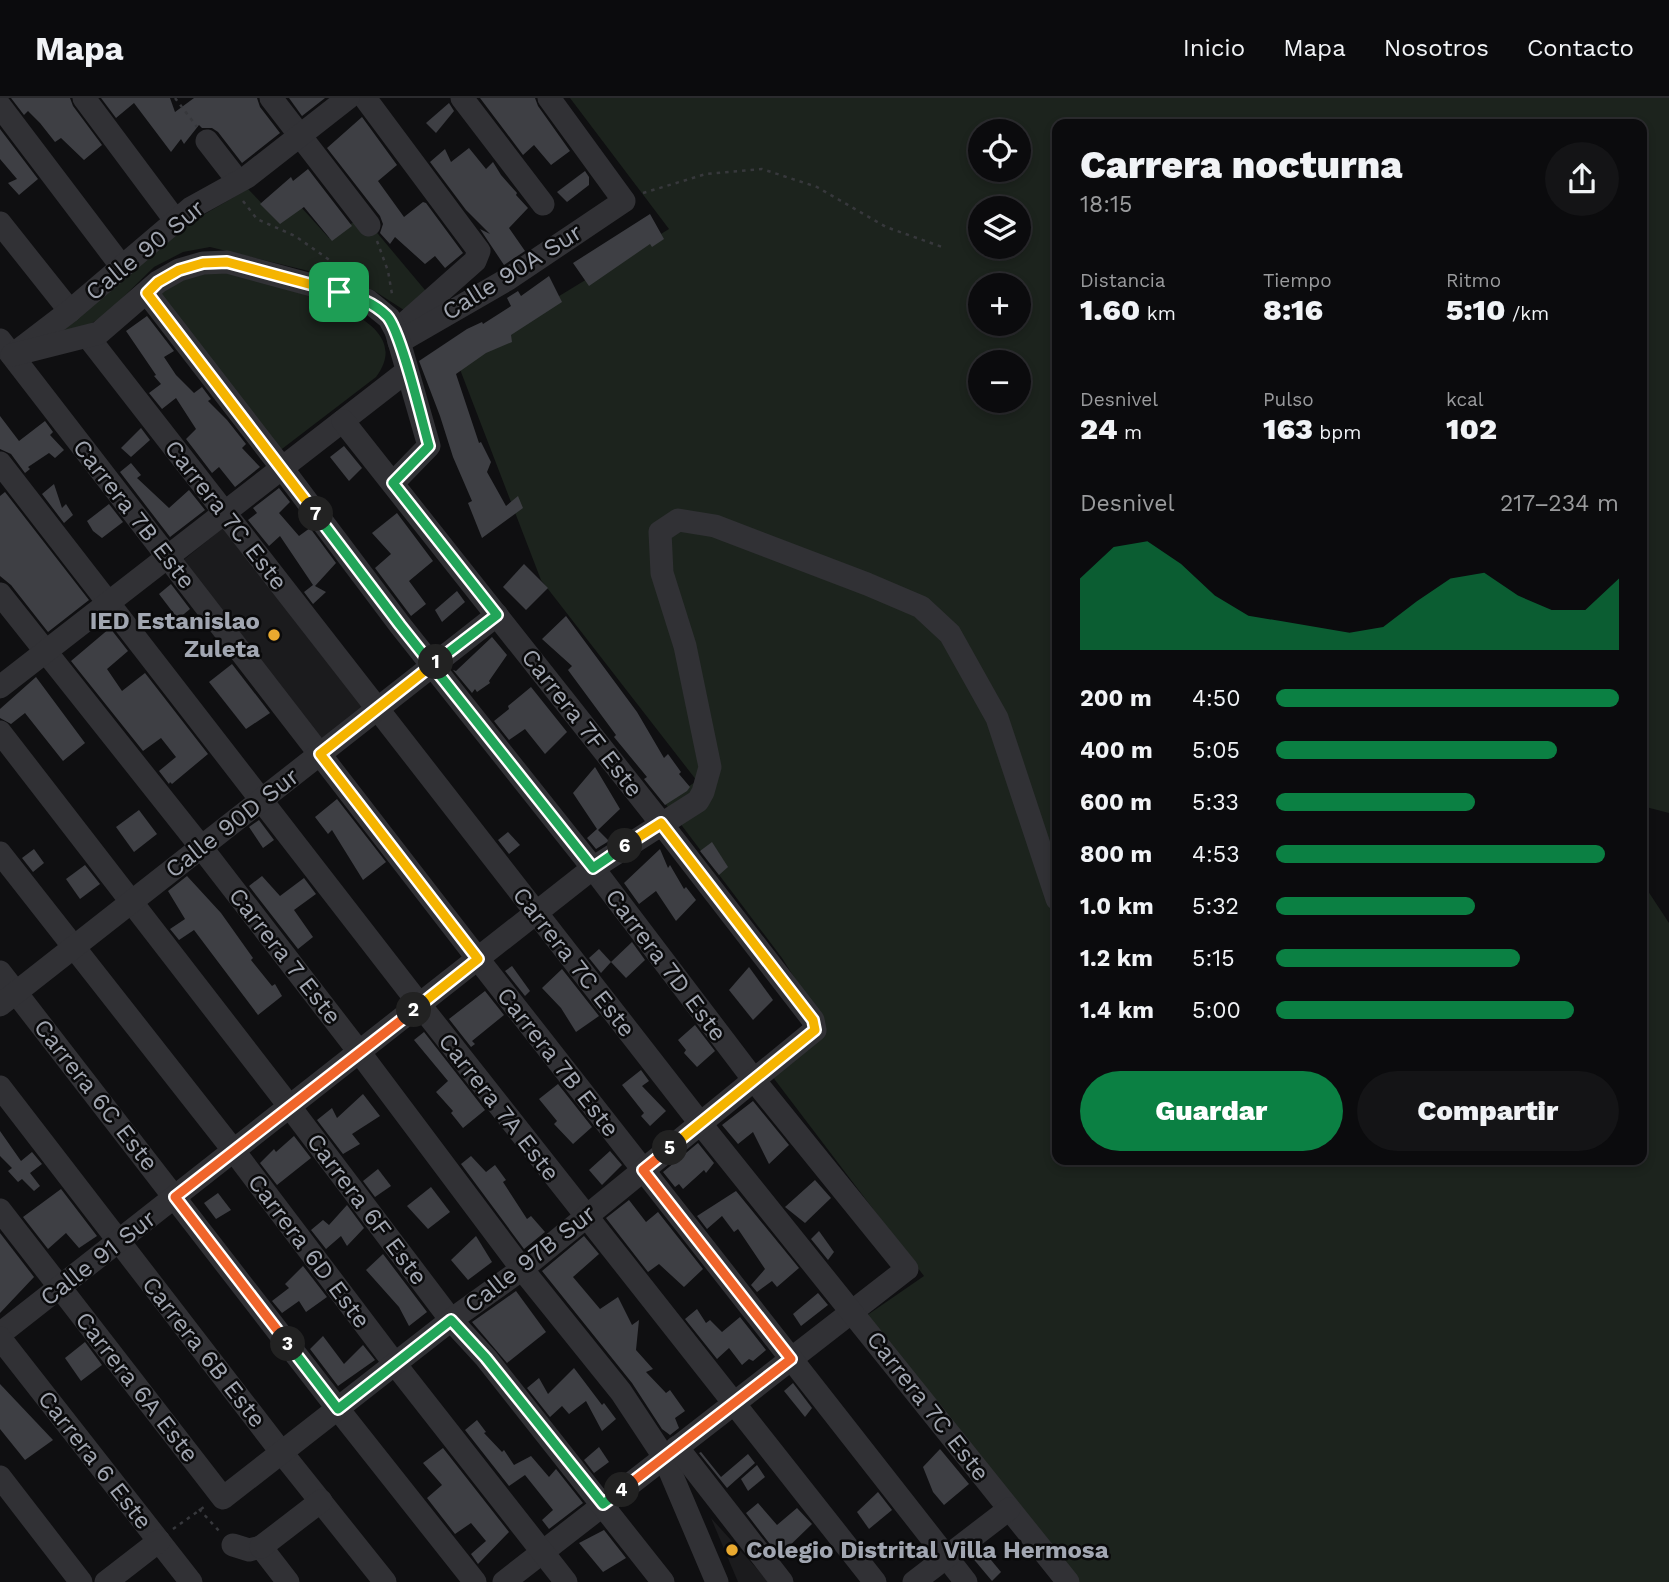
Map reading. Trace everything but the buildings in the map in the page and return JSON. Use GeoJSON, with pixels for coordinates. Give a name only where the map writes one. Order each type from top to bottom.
{"type":"FeatureCollection","features":[{"type":"Feature","properties":{"kind":"street"},"geometry":{"type":"LineString","coordinates":[[84,98],[175,220]]}},
{"type":"Feature","properties":{"kind":"street"},"geometry":{"type":"LineString","coordinates":[[271,98],[369,225]]}},
{"type":"Feature","properties":{"kind":"street","name":"Calle 90 Sur"},"geometry":{"type":"LineString","coordinates":[[4,354],[70,311],[191,208],[234,183],[348,98]]}},
{"type":"Feature","properties":{"kind":"street"},"geometry":{"type":"LineString","coordinates":[[365,98],[479,251],[475,261],[395,330],[429,446],[393,483]]}},
{"type":"Feature","properties":{"kind":"street"},"geometry":{"type":"LineString","coordinates":[[461,98],[543,204]]}},
{"type":"Feature","properties":{"kind":"street"},"geometry":{"type":"LineString","coordinates":[[549,98],[624,201]]}},
{"type":"Feature","properties":{"kind":"street"},"geometry":{"type":"LineString","coordinates":[[0,106],[122,267]]}},
{"type":"Feature","properties":{"kind":"street"},"geometry":{"type":"LineString","coordinates":[[207,141],[234,183]]}},
{"type":"Feature","properties":{"kind":"street","name":"Calle 90A Sur"},"geometry":{"type":"LineString","coordinates":[[395,330],[508,279],[624,201]]}},
{"type":"Feature","properties":{"kind":"street"},"geometry":{"type":"LineString","coordinates":[[0,223],[70,311]]}},
{"type":"Feature","properties":{"kind":"street","name":"Calle 90 Sur"},"geometry":{"type":"LineString","coordinates":[[4,354],[88,337],[99,332],[158,282],[179,270],[203,263],[227,262],[367,300],[395,330]]}},
{"type":"Feature","properties":{"kind":"street","name":"Carrera 7D Este"},"geometry":{"type":"LineString","coordinates":[[147,293],[400,625],[593,868],[754,1080],[907,1269],[852,1311]]}},
{"type":"Feature","properties":{"kind":"street","name":"Carrera 7C Este"},"geometry":{"type":"LineString","coordinates":[[88,337],[700,1123],[1068,1582]]}},
{"type":"Feature","properties":{"kind":"street","name":"Carrera 7B Este"},"geometry":{"type":"LineString","coordinates":[[4,354],[167,556],[965,1582]]}},
{"type":"Feature","properties":{"kind":"street"},"geometry":{"type":"LineString","coordinates":[[0,687],[407,371]]}},
{"type":"Feature","properties":{"kind":"street","name":"Carrera 7F Este"},"geometry":{"type":"LineString","coordinates":[[343,421],[661,823],[813,1020],[815,1030]]}},
{"type":"Feature","properties":{"kind":"street","name":"Carrera 7A Este"},"geometry":{"type":"LineString","coordinates":[[0,463],[420,1005],[874,1582]]}},
{"type":"Feature","properties":{"kind":"street","name":"Calle 91 Sur"},"geometry":{"type":"LineString","coordinates":[[0,1336],[593,868],[698,801],[709,767],[685,646],[662,573],[660,532],[678,520],[715,526],[921,607],[950,634],[997,718],[1052,884]]}},
{"type":"Feature","properties":{"kind":"street","name":"Carrera 7 Este"},"geometry":{"type":"LineString","coordinates":[[0,594],[201,847],[522,1269],[621,1392],[782,1582]]}},
{"type":"Feature","properties":{"kind":"street","name":"Calle 90D Sur"},"geometry":{"type":"LineString","coordinates":[[8,998],[497,615]]}},
{"type":"Feature","properties":{"kind":"street","name":"Carrera 6F Este"},"geometry":{"type":"LineString","coordinates":[[0,732],[451,1320],[486,1358],[663,1582]]}},
{"type":"Feature","properties":{"kind":"street","name":"Carrera 6D Este"},"geometry":{"type":"LineString","coordinates":[[0,853],[566,1582]]}},
{"type":"Feature","properties":{"kind":"street","name":"Carrera 6C Este"},"geometry":{"type":"LineString","coordinates":[[0,972],[8,998],[175,1197],[475,1582]]}},
{"type":"Feature","properties":{"kind":"street","name":"Calle 97B Sur"},"geometry":{"type":"LineString","coordinates":[[223,1499],[451,1320],[522,1269],[815,1030]]}},
{"type":"Feature","properties":{"kind":"street","name":"Carrera 6B Este"},"geometry":{"type":"LineString","coordinates":[[0,1087],[282,1453],[385,1582]]}},
{"type":"Feature","properties":{"kind":"street","name":"Carrera 6A Este"},"geometry":{"type":"LineString","coordinates":[[0,1210],[223,1499]]}},
{"type":"Feature","properties":{"kind":"street"},"geometry":{"type":"LineString","coordinates":[[504,1582],[852,1311]]}},
{"type":"Feature","properties":{"kind":"street","name":"Carrera 6 Este"},"geometry":{"type":"LineString","coordinates":[[0,1336],[191,1582]]}},
{"type":"Feature","properties":{"kind":"street"},"geometry":{"type":"LineString","coordinates":[[671,1452],[717,1582]]}},
{"type":"Feature","properties":{"kind":"street"},"geometry":{"type":"LineString","coordinates":[[0,1477],[81,1582]]}},
{"type":"Feature","properties":{"kind":"street"},"geometry":{"type":"LineString","coordinates":[[233,1545],[249,1550],[261,1547],[321,1501]]}},
{"type":"Feature","properties":{"kind":"street"},"geometry":{"type":"LineString","coordinates":[[914,1582],[1009,1508]]}},
{"type":"Feature","properties":{"kind":"street"},"geometry":{"type":"LineString","coordinates":[[106,1582],[159,1541]]}},
{"type":"Feature","properties":{"kind":"street"},"geometry":{"type":"LineString","coordinates":[[261,1547],[288,1582]]}},
{"type":"Feature","properties":{"kind":"path"},"geometry":{"type":"LineString","coordinates":[[176,98],[207,141]]}},
{"type":"Feature","properties":{"kind":"path"},"geometry":{"type":"LineString","coordinates":[[624,201],[660,186],[706,174],[762,169],[817,187],[886,227],[945,248]]}},
{"type":"Feature","properties":{"kind":"path"},"geometry":{"type":"LineString","coordinates":[[234,183],[257,219],[295,236],[331,261],[339,292]]}},
{"type":"Feature","properties":{"kind":"path"},"geometry":{"type":"LineString","coordinates":[[369,225],[388,271],[395,330]]}},
{"type":"Feature","properties":{"kind":"path"},"geometry":{"type":"LineString","coordinates":[[159,1541],[199,1509],[223,1499]]}},
{"type":"Feature","properties":{"kind":"path"},"geometry":{"type":"LineString","coordinates":[[199,1509],[233,1545]]}},
{"type":"Feature","properties":{"kind":"shaded area"},"geometry":{"type":"Polygon","coordinates":[[[570,98],[1669,98],[1669,813],[1647,807],[1647,119],[1052,119],[1052,1165],[1647,1165],[1647,890],[1669,923],[1669,1582],[1076,1582],[866,1316],[924,1276],[772,1076],[820,1033],[806,996],[782,958],[664,802],[697,781],[541,580],[456,359],[669,229],[570,98]]]}},
{"type":"Feature","properties":{"kind":"shaded area"},"geometry":{"type":"Polygon","coordinates":[[[248,189],[272,214],[292,197],[329,238],[363,216],[430,296],[410,314],[373,290],[317,273],[210,247],[183,252],[154,267],[104,316],[85,327],[54,337],[173,236],[248,189]]]}},
{"type":"Feature","properties":{"kind":"shaded area"},"geometry":{"type":"Polygon","coordinates":[[[228,270],[343,309],[361,318],[375,330],[384,343],[385,359],[376,377],[278,452],[158,295],[178,278],[228,270]]]}},
{"type":"Feature","properties":{"kind":"shaded area","name":"IED Estanislao Zuleta"},"geometry":{"type":"Polygon","coordinates":[[[225,526],[368,709],[323,744],[181,562],[225,526]]]}},
{"type":"Feature","properties":{"kind":"shaded area","name":"Colegio Distrital Villa Hermosa"},"geometry":{"type":"Polygon","coordinates":[[[711,1518],[769,1582],[738,1582],[711,1518]]]}},
{"type":"Feature","properties":{"kind":"place","name":"IED Estanislao Zuleta"},"geometry":{"type":"Point","coordinates":[274,635]}},
{"type":"Feature","properties":{"kind":"place","name":"Colegio Distrital Villa Hermosa"},"geometry":{"type":"Point","coordinates":[732,1550]}},
{"type":"Feature","properties":{"kind":"route"},"geometry":{"type":"LineString","coordinates":[[339,292],[227,262],[203,263],[179,270],[158,282],[147,293],[400,625],[433,664],[481,729],[593,868],[661,823],[813,1020],[815,1030],[643,1170],[791,1359],[603,1504],[486,1358],[451,1320],[338,1409],[175,1197],[478,959],[320,754],[433,664],[497,615],[393,483],[429,446],[396,331],[389,318],[367,300],[339,292]]}}]}
